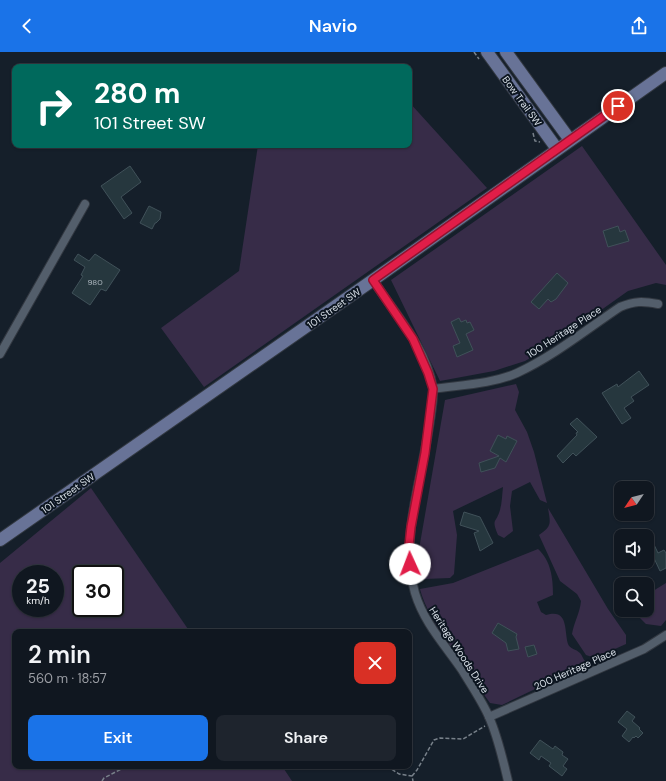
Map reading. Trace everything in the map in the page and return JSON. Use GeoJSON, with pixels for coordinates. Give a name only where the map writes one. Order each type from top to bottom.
{"type":"FeatureCollection","features":[{"type":"Feature","properties":{"kind":"street","name":"Bow Trail SW"},"geometry":{"type":"LineString","coordinates":[[487,52],[557,149]]}},
{"type":"Feature","properties":{"kind":"street","name":"Bow Trail SW"},"geometry":{"type":"LineString","coordinates":[[506,52],[570,140]]}},
{"type":"Feature","properties":{"kind":"street","name":"101 Street SW"},"geometry":{"type":"LineString","coordinates":[[0,540],[373,280],[666,73]]}},
{"type":"Feature","properties":{"kind":"street"},"geometry":{"type":"LineString","coordinates":[[0,354],[85,204]]}},
{"type":"Feature","properties":{"kind":"street","name":"Heritage Woods Drive"},"geometry":{"type":"LineString","coordinates":[[373,280],[413,339],[428,373],[433,389],[425,453],[410,533],[409,545],[412,580],[415,594],[425,618],[462,670],[490,720],[508,781]]}},
{"type":"Feature","properties":{"kind":"street","name":"100 Heritage Place"},"geometry":{"type":"LineString","coordinates":[[433,389],[496,379],[516,373],[555,351],[620,307],[642,301],[658,304]]}},
{"type":"Feature","properties":{"kind":"street","name":"200 Heritage Place"},"geometry":{"type":"LineString","coordinates":[[490,720],[644,649],[666,635]]}},
{"type":"Feature","properties":{"kind":"path"},"geometry":{"type":"LineString","coordinates":[[412,776],[434,740],[440,738],[463,739],[490,720]]}},
{"type":"Feature","properties":{"kind":"path"},"geometry":{"type":"LineString","coordinates":[[102,781],[104,778],[121,769]]}},
{"type":"Feature","properties":{"kind":"path"},"geometry":{"type":"LineString","coordinates":[[392,769],[399,774],[412,776]]}},
{"type":"Feature","properties":{"kind":"path"},"geometry":{"type":"LineString","coordinates":[[412,776],[414,781]]}},
{"type":"Feature","properties":{"kind":"shaded area"},"geometry":{"type":"Polygon","coordinates":[[[412,105],[487,188],[204,387],[161,328],[239,271],[258,148],[412,148],[412,105]]]}},
{"type":"Feature","properties":{"kind":"shaded area"},"geometry":{"type":"Polygon","coordinates":[[[582,146],[666,265],[666,285],[656,283],[628,291],[549,347],[525,361],[494,371],[440,381],[391,280],[582,146]]]}},
{"type":"Feature","properties":{"kind":"shaded area"},"geometry":{"type":"Polygon","coordinates":[[[516,384],[519,392],[515,410],[527,432],[534,452],[547,503],[540,500],[530,482],[512,491],[510,506],[513,531],[504,538],[498,535],[495,523],[501,507],[503,487],[453,511],[457,535],[454,574],[450,578],[424,579],[418,555],[445,400],[516,384]]]}},
{"type":"Feature","properties":{"kind":"shaded area"},"geometry":{"type":"Polygon","coordinates":[[[91,488],[188,629],[12,629],[12,769],[284,769],[292,781],[0,781],[0,563],[91,488]]]}},
{"type":"Feature","properties":{"kind":"shaded area"},"geometry":{"type":"Polygon","coordinates":[[[548,508],[608,609],[626,635],[626,644],[595,658],[586,655],[572,634],[581,601],[577,594],[560,581],[539,535],[547,529],[550,523],[548,508]]]}},
{"type":"Feature","properties":{"kind":"shaded area"},"geometry":{"type":"Polygon","coordinates":[[[538,549],[548,564],[552,576],[553,589],[553,595],[537,602],[541,612],[546,615],[559,615],[562,618],[568,644],[580,653],[585,661],[581,667],[502,705],[490,703],[440,632],[424,602],[420,589],[453,583],[538,549]]]}},
{"type":"Feature","properties":{"kind":"shaded area"},"geometry":{"type":"Polygon","coordinates":[[[666,583],[666,620],[661,626],[646,624],[639,617],[654,617],[654,590],[666,583]]]}},
{"type":"Feature","properties":{"kind":"building"},"geometry":{"type":"Polygon","coordinates":[[[130,166],[141,182],[121,197],[132,213],[124,219],[101,186],[130,166]]]}},
{"type":"Feature","properties":{"kind":"building"},"geometry":{"type":"Polygon","coordinates":[[[149,206],[161,212],[160,219],[155,223],[152,229],[140,223],[149,206]]]}},
{"type":"Feature","properties":{"kind":"building"},"geometry":{"type":"Polygon","coordinates":[[[618,226],[620,232],[625,230],[629,241],[608,247],[603,231],[618,226]]]}},
{"type":"Feature","properties":{"kind":"building"},"geometry":{"type":"Polygon","coordinates":[[[78,254],[89,261],[95,254],[120,270],[106,291],[101,289],[90,305],[72,293],[83,276],[81,275],[85,267],[74,260],[78,254]]]}},
{"type":"Feature","properties":{"kind":"building"},"geometry":{"type":"Polygon","coordinates":[[[557,273],[568,283],[556,299],[551,302],[548,299],[539,309],[531,302],[557,273]]]}},
{"type":"Feature","properties":{"kind":"building"},"geometry":{"type":"Polygon","coordinates":[[[459,318],[461,322],[466,320],[467,323],[470,322],[474,330],[466,334],[473,350],[457,357],[453,346],[460,343],[451,322],[459,318]]]}},
{"type":"Feature","properties":{"kind":"building"},"geometry":{"type":"Polygon","coordinates":[[[639,371],[649,385],[631,397],[634,401],[624,408],[631,418],[622,424],[602,393],[617,384],[618,387],[639,371]]]}},
{"type":"Feature","properties":{"kind":"building"},"geometry":{"type":"Polygon","coordinates":[[[577,418],[597,437],[576,456],[573,453],[563,463],[557,456],[577,435],[576,433],[578,432],[570,424],[577,418]]]}},
{"type":"Feature","properties":{"kind":"building"},"geometry":{"type":"Polygon","coordinates":[[[498,435],[506,439],[507,436],[517,441],[506,462],[500,458],[495,468],[481,472],[479,463],[499,456],[490,451],[498,435]]]}},
{"type":"Feature","properties":{"kind":"building"},"geometry":{"type":"Polygon","coordinates":[[[464,512],[480,517],[493,543],[480,551],[474,533],[479,531],[460,525],[464,512]]]}},
{"type":"Feature","properties":{"kind":"building"},"geometry":{"type":"Polygon","coordinates":[[[654,545],[658,553],[664,550],[666,553],[666,568],[660,571],[654,558],[654,545]]]}},
{"type":"Feature","properties":{"kind":"building"},"geometry":{"type":"Polygon","coordinates":[[[498,623],[517,634],[516,637],[519,649],[508,651],[506,643],[492,633],[498,623]]]}},
{"type":"Feature","properties":{"kind":"building"},"geometry":{"type":"Polygon","coordinates":[[[534,645],[537,654],[528,657],[525,647],[534,645]]]}},
{"type":"Feature","properties":{"kind":"building"},"geometry":{"type":"Polygon","coordinates":[[[627,711],[635,717],[632,721],[643,733],[638,738],[636,736],[634,738],[633,737],[629,742],[622,736],[627,729],[618,722],[627,711]]]}},
{"type":"Feature","properties":{"kind":"building"},"geometry":{"type":"Polygon","coordinates":[[[540,740],[553,749],[555,746],[563,752],[562,755],[568,759],[563,766],[567,769],[562,776],[549,766],[551,763],[541,756],[539,760],[530,753],[540,740]]]}},
{"type":"Feature","properties":{"kind":"route"},"geometry":{"type":"LineString","coordinates":[[410,564],[409,545],[411,527],[425,453],[433,389],[419,350],[413,339],[397,313],[373,280],[618,106]]}}]}
